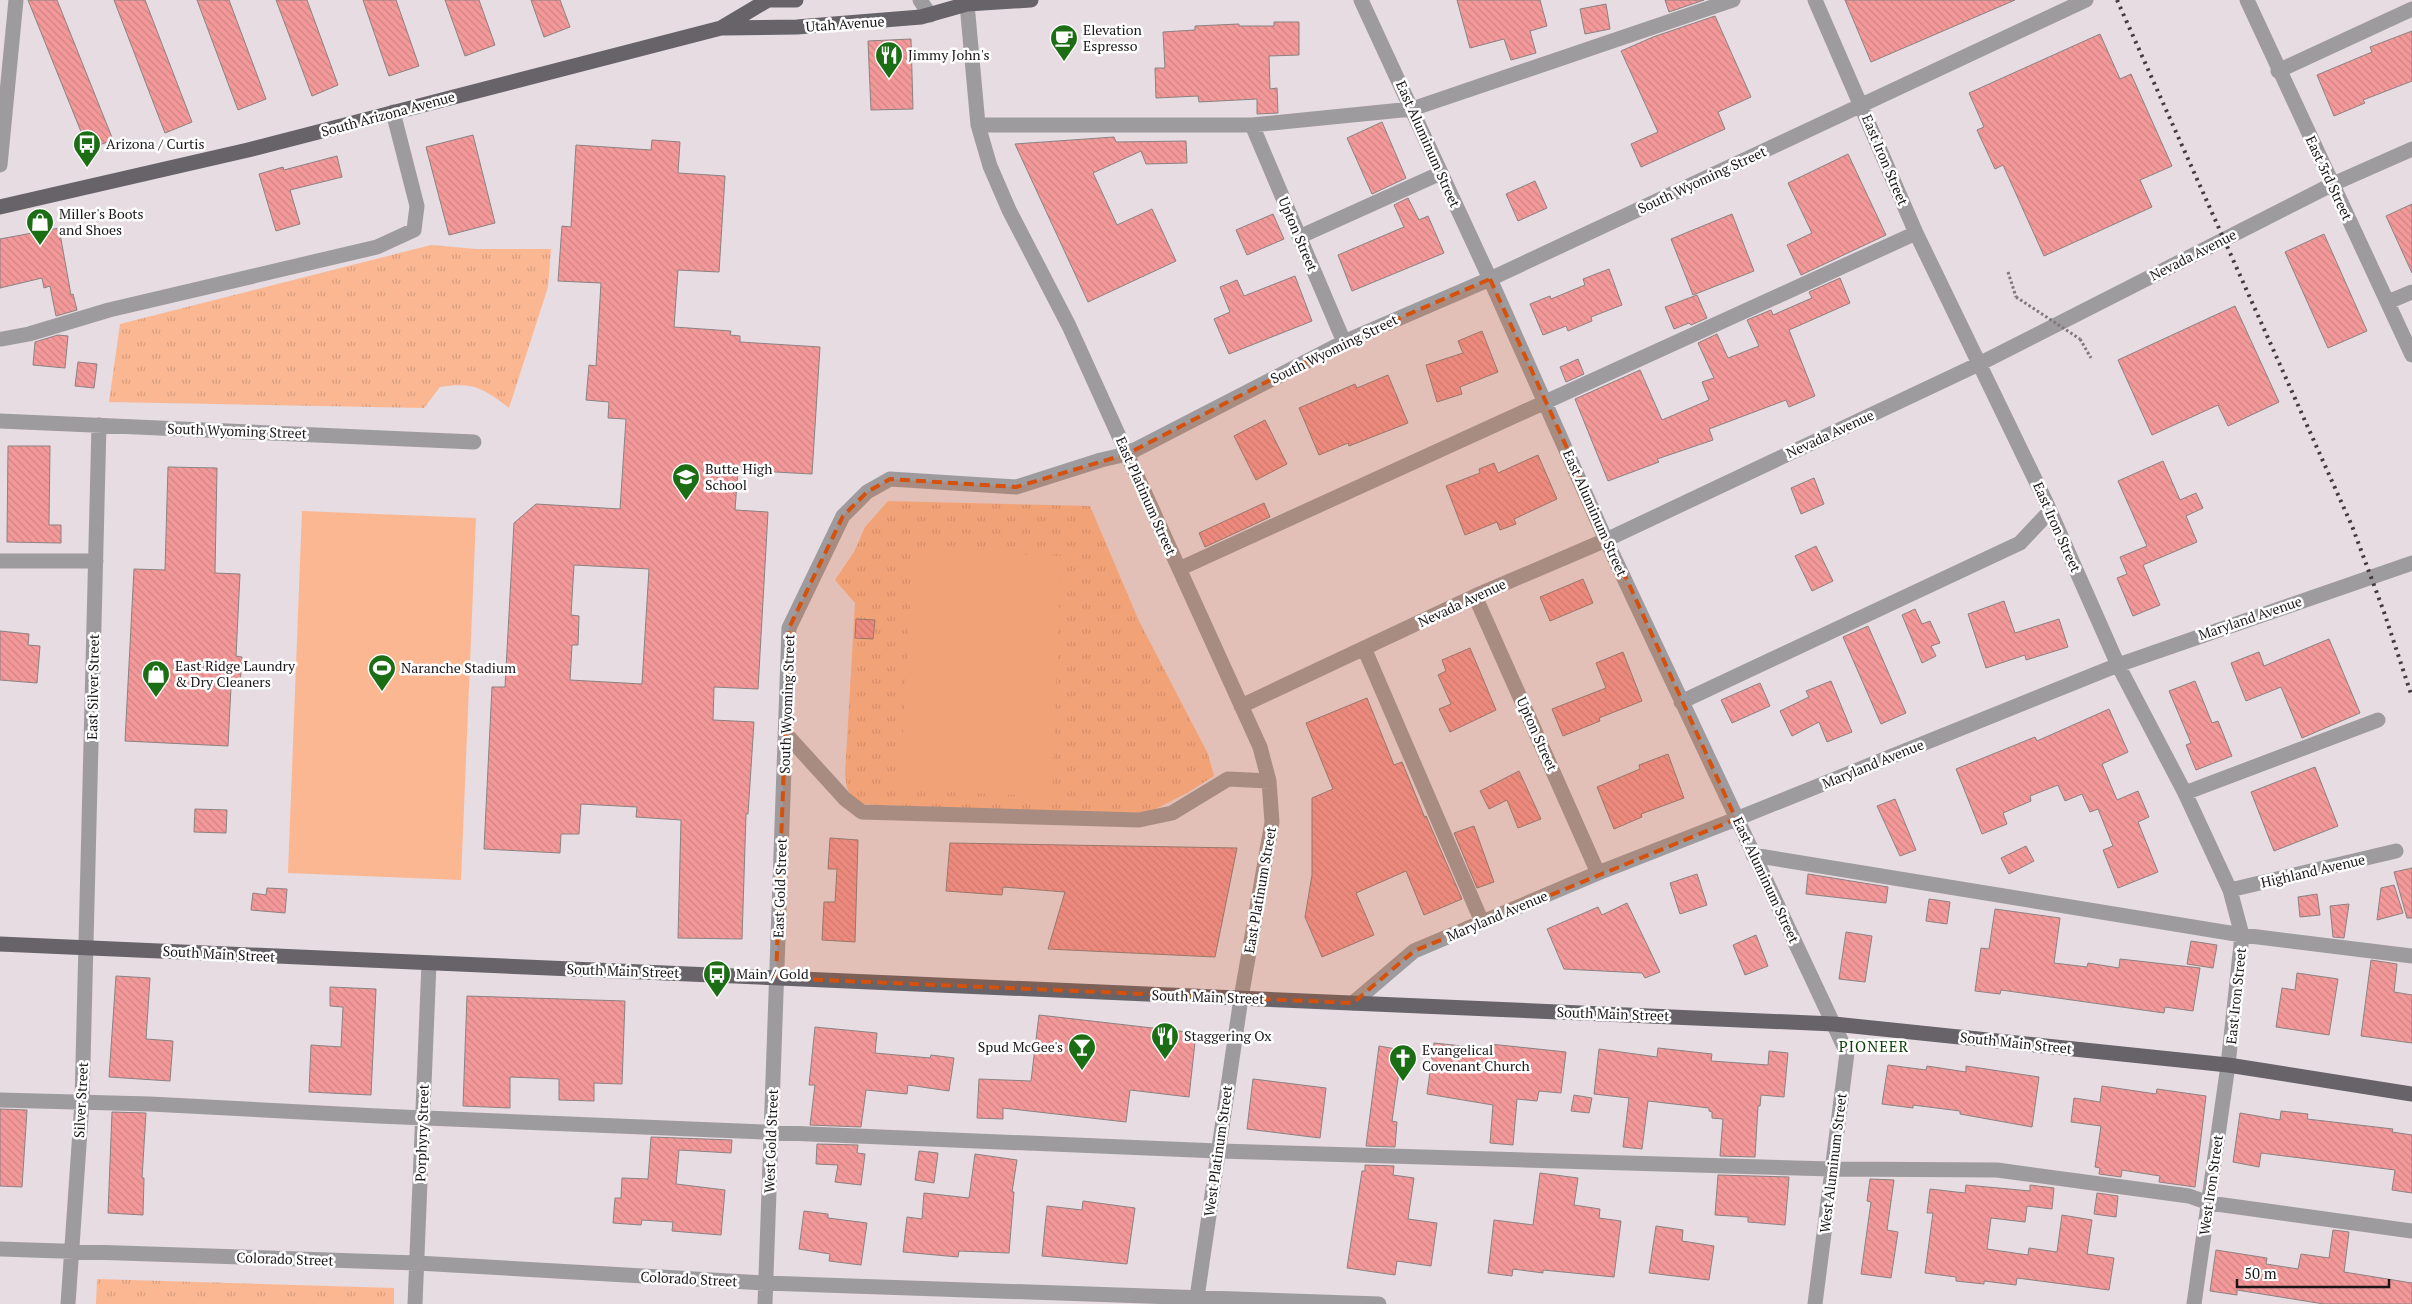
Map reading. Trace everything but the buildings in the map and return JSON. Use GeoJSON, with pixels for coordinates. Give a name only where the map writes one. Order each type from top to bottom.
{"type":"FeatureCollection","features":[{"type":"Feature","properties":{"kind":"main road","name":"Utah Avenue"},"geometry":{"type":"LineString","coordinates":[[769,0],[796,0]]}},
{"type":"Feature","properties":{"kind":"main road","name":"South Arizona Avenue"},"geometry":{"type":"LineString","coordinates":[[0,206],[248,150],[721,28],[769,0]]}},
{"type":"Feature","properties":{"kind":"main road","name":"Utah Avenue"},"geometry":{"type":"LineString","coordinates":[[948,0],[967,4]]}},
{"type":"Feature","properties":{"kind":"main road","name":"Utah Avenue"},"geometry":{"type":"LineString","coordinates":[[721,28],[808,27],[921,18],[967,4],[1032,0]]}},
{"type":"Feature","properties":{"kind":"main road","name":"South Main Street"},"geometry":{"type":"LineString","coordinates":[[0,944],[1834,1024],[2228,1066],[2412,1094]]}},
{"type":"Feature","properties":{"kind":"street"},"geometry":{"type":"LineString","coordinates":[[920,0],[930,15]]}},
{"type":"Feature","properties":{"kind":"street","name":"East Aluminum Street"},"geometry":{"type":"LineString","coordinates":[[1361,0],[1490,279],[1606,540],[1834,1024]]}},
{"type":"Feature","properties":{"kind":"street"},"geometry":{"type":"LineString","coordinates":[[978,125],[1252,125],[1412,109],[1733,0]]}},
{"type":"Feature","properties":{"kind":"street","name":"East Iron Street"},"geometry":{"type":"LineString","coordinates":[[1815,0],[1916,233],[1981,363],[2118,665],[2185,793],[2230,890],[2242,935],[2228,1066]]}},
{"type":"Feature","properties":{"kind":"street","name":"South Wyoming Street"},"geometry":{"type":"LineString","coordinates":[[783,797],[789,628],[843,516],[867,492],[890,479],[1016,487],[1101,460],[1127,454],[1344,342],[1490,279],[2086,0]]}},
{"type":"Feature","properties":{"kind":"street","name":"East 3rd Street"},"geometry":{"type":"LineString","coordinates":[[2246,0],[2412,355]]}},
{"type":"Feature","properties":{"kind":"street","name":"East Platinum Street"},"geometry":{"type":"LineString","coordinates":[[967,4],[978,125],[990,166],[1010,210],[1069,326],[1260,747],[1269,781],[1272,822],[1241,998]]}},
{"type":"Feature","properties":{"kind":"street"},"geometry":{"type":"LineString","coordinates":[[0,165],[10,6]]}},
{"type":"Feature","properties":{"kind":"street"},"geometry":{"type":"LineString","coordinates":[[2278,71],[2412,9]]}},
{"type":"Feature","properties":{"kind":"street"},"geometry":{"type":"LineString","coordinates":[[2,339],[29,334],[109,310],[377,247],[414,230],[418,206],[393,112]]}},
{"type":"Feature","properties":{"kind":"street","name":"Upton Street"},"geometry":{"type":"LineString","coordinates":[[1252,125],[1344,342]]}},
{"type":"Feature","properties":{"kind":"street","name":"Nevada Avenue"},"geometry":{"type":"LineString","coordinates":[[1241,706],[1476,596],[1606,540],[1981,363],[2333,184],[2412,149]]}},
{"type":"Feature","properties":{"kind":"street"},"geometry":{"type":"LineString","coordinates":[[1299,237],[1441,173]]}},
{"type":"Feature","properties":{"kind":"street"},"geometry":{"type":"LineString","coordinates":[[1179,569],[1916,233]]}},
{"type":"Feature","properties":{"kind":"street"},"geometry":{"type":"LineString","coordinates":[[2388,302],[2412,292]]}},
{"type":"Feature","properties":{"kind":"street","name":"South Wyoming Street"},"geometry":{"type":"LineString","coordinates":[[0,421],[474,442]]}},
{"type":"Feature","properties":{"kind":"street","name":"East Silver Street"},"geometry":{"type":"LineString","coordinates":[[87,948],[99,426]]}},
{"type":"Feature","properties":{"kind":"street"},"geometry":{"type":"LineString","coordinates":[[1682,702],[2020,543],[2050,512]]}},
{"type":"Feature","properties":{"kind":"street"},"geometry":{"type":"LineString","coordinates":[[0,561],[96,561]]}},
{"type":"Feature","properties":{"kind":"street","name":"Maryland Avenue"},"geometry":{"type":"LineString","coordinates":[[1352,1003],[1414,951],[1598,873],[2118,665],[2412,563]]}},
{"type":"Feature","properties":{"kind":"street","name":"Upton Street"},"geometry":{"type":"LineString","coordinates":[[1476,596],[1598,873]]}},
{"type":"Feature","properties":{"kind":"street"},"geometry":{"type":"LineString","coordinates":[[1364,648],[1482,922]]}},
{"type":"Feature","properties":{"kind":"street"},"geometry":{"type":"LineString","coordinates":[[2185,793],[2378,720]]}},
{"type":"Feature","properties":{"kind":"street"},"geometry":{"type":"LineString","coordinates":[[785,732],[845,799],[862,812],[1139,820],[1172,813],[1228,779],[1269,781]]}},
{"type":"Feature","properties":{"kind":"street","name":"East Gold Street"},"geometry":{"type":"LineString","coordinates":[[776,978],[783,797]]}},
{"type":"Feature","properties":{"kind":"street","name":"Highland Avenue"},"geometry":{"type":"LineString","coordinates":[[2230,890],[2396,851]]}},
{"type":"Feature","properties":{"kind":"street"},"geometry":{"type":"LineString","coordinates":[[1753,855],[2242,935],[2412,956]]}},
{"type":"Feature","properties":{"kind":"street","name":"Silver Street"},"geometry":{"type":"LineString","coordinates":[[68,1304],[70,1253],[82,1102],[87,948]]}},
{"type":"Feature","properties":{"kind":"street","name":"Porphyry Street"},"geometry":{"type":"LineString","coordinates":[[415,1304],[429,963]]}},
{"type":"Feature","properties":{"kind":"street","name":"West Gold Street"},"geometry":{"type":"LineString","coordinates":[[764,1304],[776,978]]}},
{"type":"Feature","properties":{"kind":"street","name":"West Platinum Street"},"geometry":{"type":"LineString","coordinates":[[1197,1300],[1241,998]]}},
{"type":"Feature","properties":{"kind":"street","name":"West Aluminum Street"},"geometry":{"type":"LineString","coordinates":[[1815,1304],[1847,1053],[1834,1024]]}},
{"type":"Feature","properties":{"kind":"street","name":"West Iron Street"},"geometry":{"type":"LineString","coordinates":[[2194,1304],[2228,1066]]}},
{"type":"Feature","properties":{"kind":"street"},"geometry":{"type":"LineString","coordinates":[[0,1100],[1218,1151],[1832,1168],[1997,1170],[2189,1196],[2209,1203],[2412,1231]]}},
{"type":"Feature","properties":{"kind":"street","name":"Colorado Street"},"geometry":{"type":"LineString","coordinates":[[0,1249],[70,1253],[417,1263],[765,1283],[1197,1300],[1379,1304]]}},
{"type":"Feature","properties":{"kind":"path"},"geometry":{"type":"LineString","coordinates":[[2008,272],[2016,297],[2080,339],[2091,358]]}},
{"type":"Feature","properties":{"kind":"highlighted area"},"geometry":{"type":"Polygon","coordinates":[[[1490,279],[1736,819],[1414,951],[1353,1003],[776,978],[789,628],[843,516],[867,492],[890,479],[1016,487],[1127,454],[1344,342],[1490,279]]]}},
{"type":"Feature","properties":{"kind":"green space"},"geometry":{"type":"Polygon","coordinates":[[[431,245],[476,249],[551,249],[548,287],[509,408],[484,391],[461,385],[440,387],[424,408],[109,402],[120,324],[431,245]]]}},
{"type":"Feature","properties":{"kind":"green space"},"geometry":{"type":"Polygon","coordinates":[[[888,501],[1090,506],[1139,621],[1208,754],[1214,776],[1187,793],[1142,816],[855,804],[847,788],[845,775],[855,603],[835,580],[854,552],[865,527],[888,501]]]}},
{"type":"Feature","properties":{"kind":"green space","name":"Naranche Stadium"},"geometry":{"type":"Polygon","coordinates":[[[302,511],[476,518],[461,880],[288,873],[302,511]]]}},
{"type":"Feature","properties":{"kind":"green space"},"geometry":{"type":"Polygon","coordinates":[[[913,551],[1061,556],[1052,797],[900,789],[913,551]]]}},
{"type":"Feature","properties":{"kind":"green space"},"geometry":{"type":"Polygon","coordinates":[[[97,1279],[394,1288],[394,1304],[96,1304],[97,1279]]]}},
{"type":"Feature","properties":{"kind":"railway"},"geometry":{"type":"LineString","coordinates":[[2117,0],[2352,526],[2384,612],[2412,697]]}},
{"type":"Feature","properties":{"kind":"place","name":"Elevation Espresso"},"geometry":{"type":"Point","coordinates":[1064,62]}},
{"type":"Feature","properties":{"kind":"place","name":"Jimmy John's"},"geometry":{"type":"Point","coordinates":[889,79]}},
{"type":"Feature","properties":{"kind":"place","name":"Arizona / Curtis"},"geometry":{"type":"Point","coordinates":[87,168]}},
{"type":"Feature","properties":{"kind":"place","name":"Miller's Boots and Shoes"},"geometry":{"type":"Point","coordinates":[40,246]}},
{"type":"Feature","properties":{"kind":"place","name":"Butte High School"},"geometry":{"type":"Point","coordinates":[686,501]}},
{"type":"Feature","properties":{"kind":"place","name":"Naranche Stadium"},"geometry":{"type":"Point","coordinates":[382,692]}},
{"type":"Feature","properties":{"kind":"place","name":"East Ridge Laundry & Dry Cleaners"},"geometry":{"type":"Point","coordinates":[156,698]}},
{"type":"Feature","properties":{"kind":"place","name":"Main / Gold"},"geometry":{"type":"Point","coordinates":[717,998]}},
{"type":"Feature","properties":{"kind":"place","name":"Staggering Ox"},"geometry":{"type":"Point","coordinates":[1165,1060]}},
{"type":"Feature","properties":{"kind":"place","name":"Spud McGee's"},"geometry":{"type":"Point","coordinates":[1082,1071]}},
{"type":"Feature","properties":{"kind":"place","name":"Evangelical Covenant Church"},"geometry":{"type":"Point","coordinates":[1403,1082]}},
{"type":"Feature","properties":{"kind":"district","name":"PIONEER"},"geometry":{"type":"Point","coordinates":[1874,1047]}}]}
